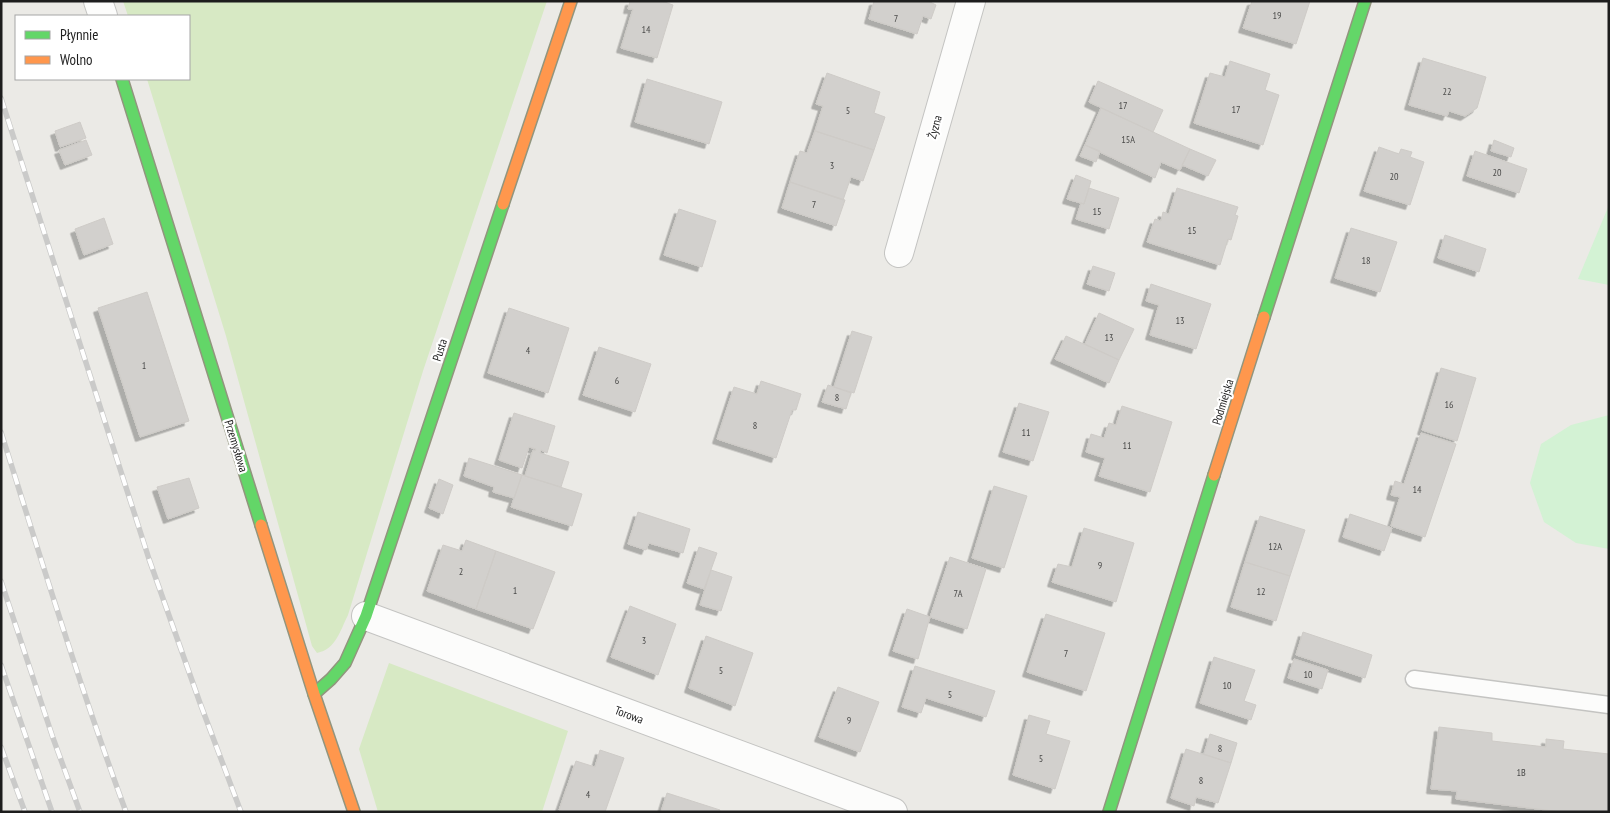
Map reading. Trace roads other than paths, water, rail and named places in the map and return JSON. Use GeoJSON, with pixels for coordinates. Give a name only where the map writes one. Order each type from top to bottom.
{"type":"FeatureCollection","features":[{"type":"Feature","properties":{"kind":"street"},"geometry":{"type":"LineString","coordinates":[[98,1],[103,15]]}},
{"type":"Feature","properties":{"kind":"street","name":"Pusta"},"geometry":{"type":"LineString","coordinates":[[314,694],[331,679],[344,663],[366,616],[571,1]]}},
{"type":"Feature","properties":{"kind":"street","name":"Żyzna"},"geometry":{"type":"LineString","coordinates":[[898,253],[971,1]]}},
{"type":"Feature","properties":{"kind":"street","name":"Podmiejska"},"geometry":{"type":"LineString","coordinates":[[1109,812],[1365,1]]}},
{"type":"Feature","properties":{"kind":"street","name":"Przemysłowa"},"geometry":{"type":"LineString","coordinates":[[122,80],[314,694],[354,812]]}},
{"type":"Feature","properties":{"kind":"street","name":"Torowa"},"geometry":{"type":"LineString","coordinates":[[366,616],[893,812]]}},
{"type":"Feature","properties":{"kind":"lane"},"geometry":{"type":"LineString","coordinates":[[1414,679],[1609,705]]}},
{"type":"Feature","properties":{"kind":"railway"},"geometry":{"type":"LineString","coordinates":[[1,98],[149,559],[241,812]]}},
{"type":"Feature","properties":{"kind":"railway"},"geometry":{"type":"LineString","coordinates":[[1,432],[77,670],[126,812]]}},
{"type":"Feature","properties":{"kind":"railway"},"geometry":{"type":"LineString","coordinates":[[1,581],[53,738],[80,812]]}},
{"type":"Feature","properties":{"kind":"railway"},"geometry":{"type":"LineString","coordinates":[[1,665],[52,812]]}},
{"type":"Feature","properties":{"kind":"railway"},"geometry":{"type":"LineString","coordinates":[[1,747],[25,812]]}}]}
